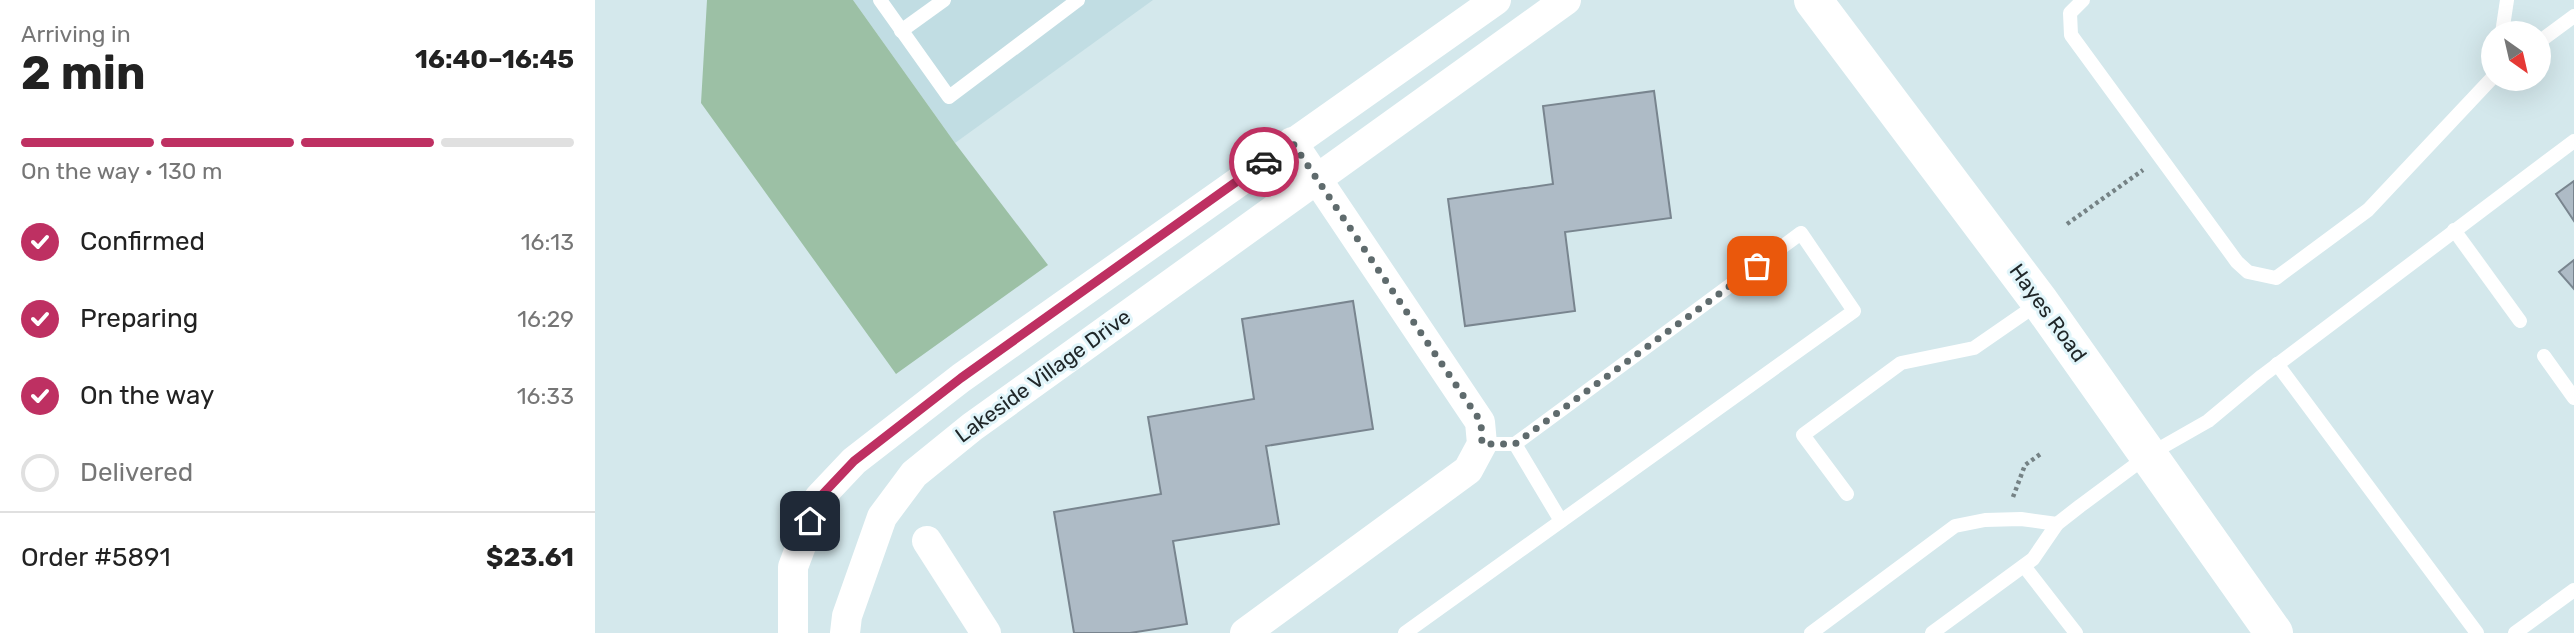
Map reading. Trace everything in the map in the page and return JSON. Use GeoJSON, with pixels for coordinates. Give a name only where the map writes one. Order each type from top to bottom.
{"type":"FeatureCollection","features":[{"type":"Feature","properties":{"kind":"street"},"geometry":{"type":"LineString","coordinates":[[793,633],[793,567],[819,498],[854,461],[961,378],[1496,0]]}},
{"type":"Feature","properties":{"kind":"street","name":"Lakeside Village Drive"},"geometry":{"type":"LineString","coordinates":[[845,633],[846,616],[882,517],[914,474],[972,427],[1566,0]]}},
{"type":"Feature","properties":{"kind":"street","name":"Hayes Road"},"geometry":{"type":"LineString","coordinates":[[1813,0],[2040,302],[2274,633]]}},
{"type":"Feature","properties":{"kind":"street"},"geometry":{"type":"LineString","coordinates":[[1245,633],[1468,470],[1482,444],[1481,422],[1292,142]]}},
{"type":"Feature","properties":{"kind":"street"},"geometry":{"type":"LineString","coordinates":[[927,541],[986,633]]}},
{"type":"Feature","properties":{"kind":"lane"},"geometry":{"type":"LineString","coordinates":[[880,0],[949,97],[1078,0]]}},
{"type":"Feature","properties":{"kind":"lane"},"geometry":{"type":"LineString","coordinates":[[901,31],[944,0]]}},
{"type":"Feature","properties":{"kind":"lane"},"geometry":{"type":"LineString","coordinates":[[2083,0],[2070,13],[2071,35],[2237,262],[2248,272],[2276,278],[2368,210],[2481,90]]}},
{"type":"Feature","properties":{"kind":"lane"},"geometry":{"type":"LineString","coordinates":[[2504,21],[2507,0]]}},
{"type":"Feature","properties":{"kind":"lane"},"geometry":{"type":"LineString","coordinates":[[2551,33],[2574,16]]}},
{"type":"Feature","properties":{"kind":"lane"},"geometry":{"type":"LineString","coordinates":[[1932,633],[2033,559],[2057,524],[2150,454],[2208,421],[2277,364],[2574,141]]}},
{"type":"Feature","properties":{"kind":"lane"},"geometry":{"type":"LineString","coordinates":[[2454,230],[2520,321]]}},
{"type":"Feature","properties":{"kind":"lane"},"geometry":{"type":"LineString","coordinates":[[1405,633],[1854,312],[1801,233],[1515,444],[1482,444]]}},
{"type":"Feature","properties":{"kind":"lane"},"geometry":{"type":"LineString","coordinates":[[1847,494],[1803,435],[1901,363],[1974,348],[2040,302]]}},
{"type":"Feature","properties":{"kind":"lane"},"geometry":{"type":"LineString","coordinates":[[2544,356],[2574,398]]}},
{"type":"Feature","properties":{"kind":"lane"},"geometry":{"type":"LineString","coordinates":[[2277,364],[2477,633]]}},
{"type":"Feature","properties":{"kind":"lane"},"geometry":{"type":"LineString","coordinates":[[1515,444],[1561,521]]}},
{"type":"Feature","properties":{"kind":"lane"},"geometry":{"type":"LineString","coordinates":[[1811,633],[1955,526],[2006,519],[2057,524]]}},
{"type":"Feature","properties":{"kind":"lane"},"geometry":{"type":"LineString","coordinates":[[2024,566],[2075,633]]}},
{"type":"Feature","properties":{"kind":"lane"},"geometry":{"type":"LineString","coordinates":[[2515,633],[2574,590]]}},
{"type":"Feature","properties":{"kind":"path"},"geometry":{"type":"LineString","coordinates":[[2067,224],[2161,158]]}},
{"type":"Feature","properties":{"kind":"path"},"geometry":{"type":"LineString","coordinates":[[2006,519],[2025,465],[2042,453]]}},
{"type":"Feature","properties":{"kind":"shaded area"},"geometry":{"type":"Polygon","coordinates":[[[853,0],[1153,0],[955,143],[853,0]]]}},
{"type":"Feature","properties":{"kind":"green space"},"geometry":{"type":"Polygon","coordinates":[[[707,0],[853,0],[955,143],[1048,265],[896,374],[701,103],[707,0]]]}},
{"type":"Feature","properties":{"kind":"building"},"geometry":{"type":"Polygon","coordinates":[[[1654,91],[1671,218],[1565,232],[1575,311],[1465,326],[1448,199],[1553,184],[1543,106],[1654,91]]]}},
{"type":"Feature","properties":{"kind":"building"},"geometry":{"type":"Polygon","coordinates":[[[2574,181],[2574,221],[2556,194],[2574,181]]]}},
{"type":"Feature","properties":{"kind":"building"},"geometry":{"type":"Polygon","coordinates":[[[2574,260],[2574,289],[2559,272],[2574,260]]]}},
{"type":"Feature","properties":{"kind":"building"},"geometry":{"type":"Polygon","coordinates":[[[1353,301],[1373,429],[1266,446],[1279,524],[1173,541],[1187,624],[1130,633],[1074,633],[1054,512],[1161,494],[1148,417],[1254,399],[1242,319],[1353,301]]]}},
{"type":"Feature","properties":{"kind":"way so far"},"geometry":{"type":"LineString","coordinates":[[1264,162],[1292,142],[1481,422],[1482,444],[1515,444],[1757,266]]}},
{"type":"Feature","properties":{"kind":"route"},"geometry":{"type":"LineString","coordinates":[[810,521],[819,498],[854,461],[961,378],[1264,162]]}}]}
